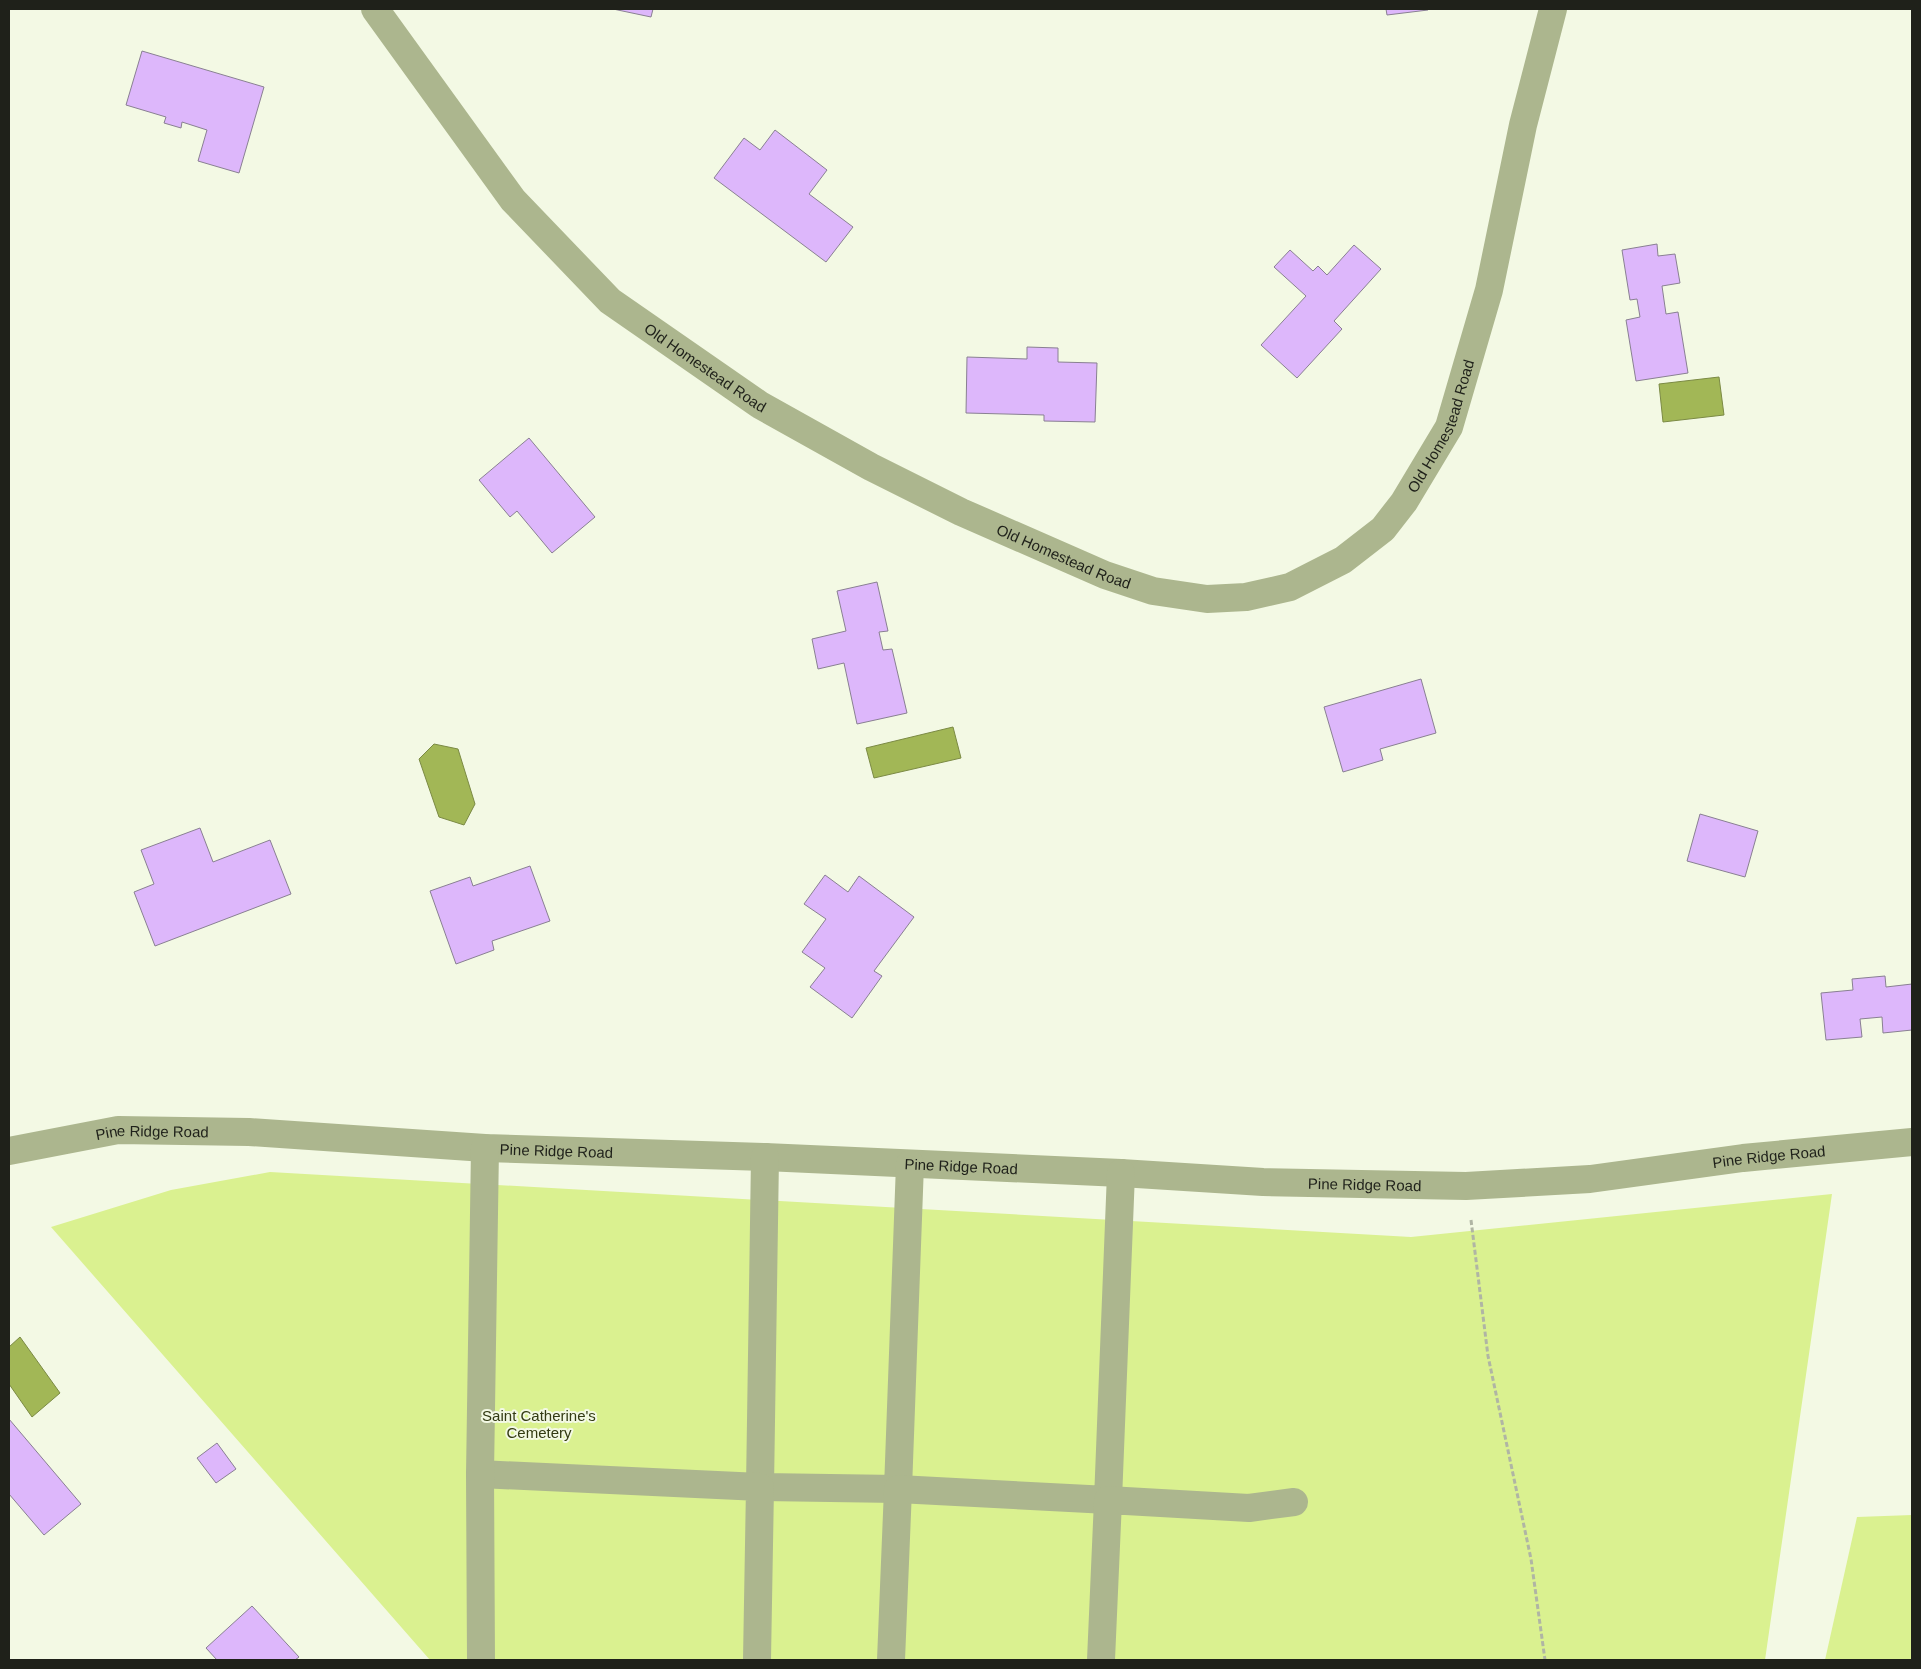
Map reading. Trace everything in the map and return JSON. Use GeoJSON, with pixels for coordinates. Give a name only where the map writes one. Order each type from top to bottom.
{"type":"FeatureCollection","features":[{"type":"Feature","properties":{"kind":"street","name":"Old Homestead Road"},"geometry":{"type":"LineString","coordinates":[[375,9],[513,200],[610,301],[760,405],[896,480],[961,512],[1105,575],[1153,591],[1206,599],[1246,597],[1290,587],[1343,560],[1383,529],[1394,516],[1450,427],[1489,290],[1523,125],[1553,9]]}},
{"type":"Feature","properties":{"kind":"street","name":"Pine Ridge Road"},"geometry":{"type":"LineString","coordinates":[[9,1151],[118,1130],[249,1132],[485,1148],[766,1157],[1121,1173],[1263,1182],[1466,1186],[1590,1179],[1743,1158],[1912,1142]]}},
{"type":"Feature","properties":{"kind":"street"},"geometry":{"type":"LineString","coordinates":[[485,1148],[480,1474],[481,1660],[491,1660]]}},
{"type":"Feature","properties":{"kind":"street"},"geometry":{"type":"LineString","coordinates":[[757,1660],[766,1157]]}},
{"type":"Feature","properties":{"kind":"street"},"geometry":{"type":"LineString","coordinates":[[891,1660],[910,1164]]}},
{"type":"Feature","properties":{"kind":"street"},"geometry":{"type":"LineString","coordinates":[[1101,1660],[1121,1173]]}},
{"type":"Feature","properties":{"kind":"street"},"geometry":{"type":"LineString","coordinates":[[480,1474],[760,1487],[898,1489],[1249,1508],[1294,1502]]}},
{"type":"Feature","properties":{"kind":"path"},"geometry":{"type":"LineString","coordinates":[[1466,1186],[1488,1356],[1531,1559],[1546,1660]]}},
{"type":"Feature","properties":{"kind":"green space","name":"Saint Catherine's Cemetery"},"geometry":{"type":"Polygon","coordinates":[[[270,1172],[1411,1237],[1832,1194],[1765,1660],[430,1660],[51,1227],[171,1190],[270,1172]]]}},
{"type":"Feature","properties":{"kind":"green space"},"geometry":{"type":"Polygon","coordinates":[[[1912,1515],[1912,1660],[1825,1660],[1857,1517],[1912,1515]]]}},
{"type":"Feature","properties":{"kind":"shaded area"},"geometry":{"type":"Polygon","coordinates":[[[1719,377],[1724,415],[1663,422],[1659,384],[1719,377]]]}},
{"type":"Feature","properties":{"kind":"shaded area"},"geometry":{"type":"Polygon","coordinates":[[[953,727],[961,758],[874,778],[866,748],[953,727]]]}},
{"type":"Feature","properties":{"kind":"shaded area"},"geometry":{"type":"Polygon","coordinates":[[[434,744],[458,749],[475,804],[464,825],[439,817],[419,759],[434,744]]]}},
{"type":"Feature","properties":{"kind":"shaded area"},"geometry":{"type":"Polygon","coordinates":[[[20,1337],[60,1393],[32,1417],[9,1384],[9,1347],[20,1337]]]}},
{"type":"Feature","properties":{"kind":"building"},"geometry":{"type":"Polygon","coordinates":[[[613,9],[653,9],[651,17],[613,9]]]}},
{"type":"Feature","properties":{"kind":"building"},"geometry":{"type":"Polygon","coordinates":[[[1386,9],[1428,9],[1428,10],[1387,15],[1386,9]]]}},
{"type":"Feature","properties":{"kind":"building"},"geometry":{"type":"Polygon","coordinates":[[[142,51],[264,87],[239,173],[198,161],[207,130],[182,122],[181,128],[164,123],[166,117],[126,105],[142,51]]]}},
{"type":"Feature","properties":{"kind":"building"},"geometry":{"type":"Polygon","coordinates":[[[775,130],[827,170],[809,194],[853,227],[826,262],[714,178],[744,138],[760,150],[775,130]]]}},
{"type":"Feature","properties":{"kind":"building"},"geometry":{"type":"Polygon","coordinates":[[[1657,244],[1658,256],[1675,254],[1680,283],[1662,286],[1666,314],[1678,312],[1688,373],[1636,381],[1626,320],[1640,317],[1637,299],[1630,300],[1622,250],[1657,244]]]}},
{"type":"Feature","properties":{"kind":"building"},"geometry":{"type":"Polygon","coordinates":[[[1354,245],[1381,269],[1334,321],[1342,329],[1297,378],[1261,345],[1306,296],[1274,267],[1290,250],[1313,271],[1318,266],[1327,275],[1354,245]]]}},
{"type":"Feature","properties":{"kind":"building"},"geometry":{"type":"Polygon","coordinates":[[[1027,347],[1058,348],[1058,362],[1097,363],[1095,422],[1044,421],[1044,415],[966,413],[967,357],[1027,359],[1027,347]]]}},
{"type":"Feature","properties":{"kind":"building"},"geometry":{"type":"Polygon","coordinates":[[[529,438],[595,517],[552,553],[517,511],[510,517],[479,480],[529,438]]]}},
{"type":"Feature","properties":{"kind":"building"},"geometry":{"type":"Polygon","coordinates":[[[877,582],[888,631],[879,632],[883,650],[892,649],[907,713],[857,724],[844,663],[818,669],[812,639],[846,631],[837,591],[877,582]]]}},
{"type":"Feature","properties":{"kind":"building"},"geometry":{"type":"Polygon","coordinates":[[[1421,679],[1436,733],[1380,749],[1383,760],[1343,772],[1324,707],[1421,679]]]}},
{"type":"Feature","properties":{"kind":"building"},"geometry":{"type":"Polygon","coordinates":[[[1700,814],[1758,831],[1745,877],[1687,861],[1700,814]]]}},
{"type":"Feature","properties":{"kind":"building"},"geometry":{"type":"Polygon","coordinates":[[[200,828],[213,862],[270,840],[291,894],[155,946],[134,892],[154,884],[141,850],[200,828]]]}},
{"type":"Feature","properties":{"kind":"building"},"geometry":{"type":"Polygon","coordinates":[[[530,866],[550,921],[492,941],[494,950],[456,964],[430,891],[470,877],[473,886],[530,866]]]}},
{"type":"Feature","properties":{"kind":"building"},"geometry":{"type":"Polygon","coordinates":[[[825,875],[848,892],[859,876],[914,917],[874,971],[882,976],[852,1018],[810,987],[825,968],[802,952],[826,919],[804,904],[825,875]]]}},
{"type":"Feature","properties":{"kind":"building"},"geometry":{"type":"Polygon","coordinates":[[[1885,976],[1886,987],[1912,984],[1912,1030],[1883,1033],[1882,1017],[1860,1019],[1862,1037],[1826,1040],[1821,993],[1853,990],[1852,979],[1885,976]]]}},
{"type":"Feature","properties":{"kind":"building"},"geometry":{"type":"Polygon","coordinates":[[[9,1419],[81,1504],[44,1535],[9,1494],[9,1419]]]}},
{"type":"Feature","properties":{"kind":"building"},"geometry":{"type":"Polygon","coordinates":[[[217,1443],[236,1469],[216,1483],[197,1458],[217,1443]]]}},
{"type":"Feature","properties":{"kind":"building"},"geometry":{"type":"Polygon","coordinates":[[[252,1606],[299,1657],[295,1660],[217,1660],[206,1648],[252,1606]]]}}]}
